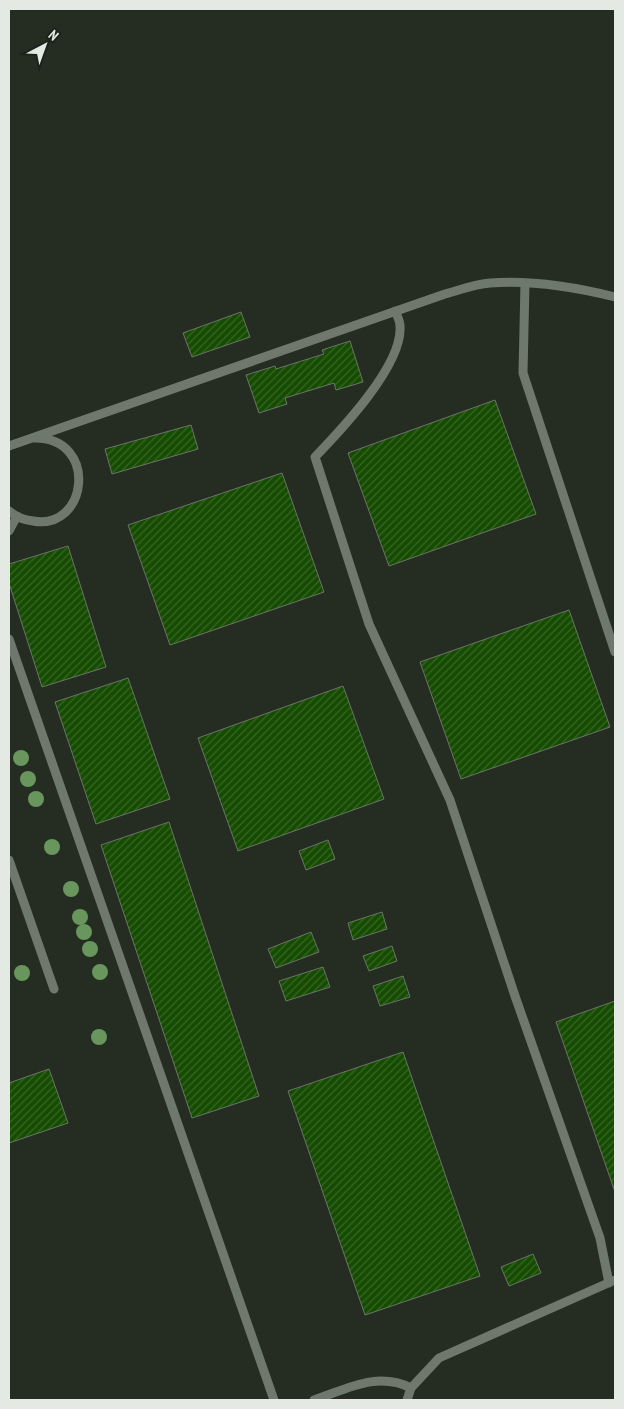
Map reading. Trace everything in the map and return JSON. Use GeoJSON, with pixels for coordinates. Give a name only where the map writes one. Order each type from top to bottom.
{"type":"FeatureCollection","features":[{"type":"Feature","properties":{"kind":"lane"},"geometry":{"type":"LineString","coordinates":[[9,447],[395,311],[445,294],[489,283],[525,283],[582,289],[615,297]]}},
{"type":"Feature","properties":{"kind":"lane"},"geometry":{"type":"LineString","coordinates":[[525,283],[523,373],[615,652]]}},
{"type":"Feature","properties":{"kind":"lane"},"geometry":{"type":"LineString","coordinates":[[395,311],[400,326],[398,341],[390,360],[353,418],[316,457],[369,624],[450,800],[515,996],[600,1238],[612,1281],[439,1358],[411,1388],[407,1400]]}},
{"type":"Feature","properties":{"kind":"lane"},"geometry":{"type":"LineString","coordinates":[[9,531],[13,513],[38,522],[52,520],[65,513],[74,501],[79,488],[79,473],[67,449],[56,442],[43,438],[26,440]]}},
{"type":"Feature","properties":{"kind":"lane"},"geometry":{"type":"LineString","coordinates":[[9,639],[274,1400]]}},
{"type":"Feature","properties":{"kind":"lane"},"geometry":{"type":"LineString","coordinates":[[9,860],[54,990]]}},
{"type":"Feature","properties":{"kind":"lane"},"geometry":{"type":"LineString","coordinates":[[314,1400],[376,1380],[399,1382],[411,1388]]}},
{"type":"Feature","properties":{"kind":"building"},"geometry":{"type":"Polygon","coordinates":[[[241,312],[250,337],[192,357],[183,333],[241,312]]]}},
{"type":"Feature","properties":{"kind":"building"},"geometry":{"type":"Polygon","coordinates":[[[350,341],[363,382],[336,390],[334,383],[285,398],[287,404],[259,413],[246,375],[275,366],[276,369],[324,354],[322,350],[350,341]]]}},
{"type":"Feature","properties":{"kind":"building"},"geometry":{"type":"Polygon","coordinates":[[[495,400],[536,514],[389,566],[348,453],[495,400]]]}},
{"type":"Feature","properties":{"kind":"building"},"geometry":{"type":"Polygon","coordinates":[[[191,425],[198,449],[112,474],[105,449],[191,425]]]}},
{"type":"Feature","properties":{"kind":"building"},"geometry":{"type":"Polygon","coordinates":[[[282,473],[324,592],[170,645],[128,525],[282,473]]]}},
{"type":"Feature","properties":{"kind":"building"},"geometry":{"type":"Polygon","coordinates":[[[68,546],[106,667],[42,687],[9,583],[9,564],[68,546]]]}},
{"type":"Feature","properties":{"kind":"building"},"geometry":{"type":"Polygon","coordinates":[[[569,610],[610,727],[461,779],[420,662],[569,610]]]}},
{"type":"Feature","properties":{"kind":"building"},"geometry":{"type":"Polygon","coordinates":[[[128,678],[170,799],[96,824],[55,702],[128,678]]]}},
{"type":"Feature","properties":{"kind":"building"},"geometry":{"type":"Polygon","coordinates":[[[343,686],[384,799],[238,851],[198,738],[343,686]]]}},
{"type":"Feature","properties":{"kind":"building"},"geometry":{"type":"Polygon","coordinates":[[[169,822],[259,1096],[192,1118],[101,845],[169,822]]]}},
{"type":"Feature","properties":{"kind":"building"},"geometry":{"type":"Polygon","coordinates":[[[328,840],[335,859],[306,870],[299,851],[328,840]]]}},
{"type":"Feature","properties":{"kind":"building"},"geometry":{"type":"Polygon","coordinates":[[[382,912],[387,929],[353,940],[348,923],[382,912]]]}},
{"type":"Feature","properties":{"kind":"building"},"geometry":{"type":"Polygon","coordinates":[[[311,932],[319,952],[276,968],[268,949],[311,932]]]}},
{"type":"Feature","properties":{"kind":"building"},"geometry":{"type":"Polygon","coordinates":[[[392,946],[397,961],[369,971],[363,956],[392,946]]]}},
{"type":"Feature","properties":{"kind":"building"},"geometry":{"type":"Polygon","coordinates":[[[323,967],[330,987],[286,1001],[279,981],[323,967]]]}},
{"type":"Feature","properties":{"kind":"building"},"geometry":{"type":"Polygon","coordinates":[[[403,976],[410,997],[380,1006],[373,986],[403,976]]]}},
{"type":"Feature","properties":{"kind":"building"},"geometry":{"type":"Polygon","coordinates":[[[615,1001],[615,1192],[556,1022],[615,1001]]]}},
{"type":"Feature","properties":{"kind":"building"},"geometry":{"type":"Polygon","coordinates":[[[403,1052],[480,1276],[365,1315],[288,1091],[403,1052]]]}},
{"type":"Feature","properties":{"kind":"building"},"geometry":{"type":"Polygon","coordinates":[[[49,1069],[68,1123],[9,1143],[9,1083],[49,1069]]]}},
{"type":"Feature","properties":{"kind":"building"},"geometry":{"type":"Polygon","coordinates":[[[533,1254],[541,1273],[509,1286],[501,1267],[533,1254]]]}}]}
